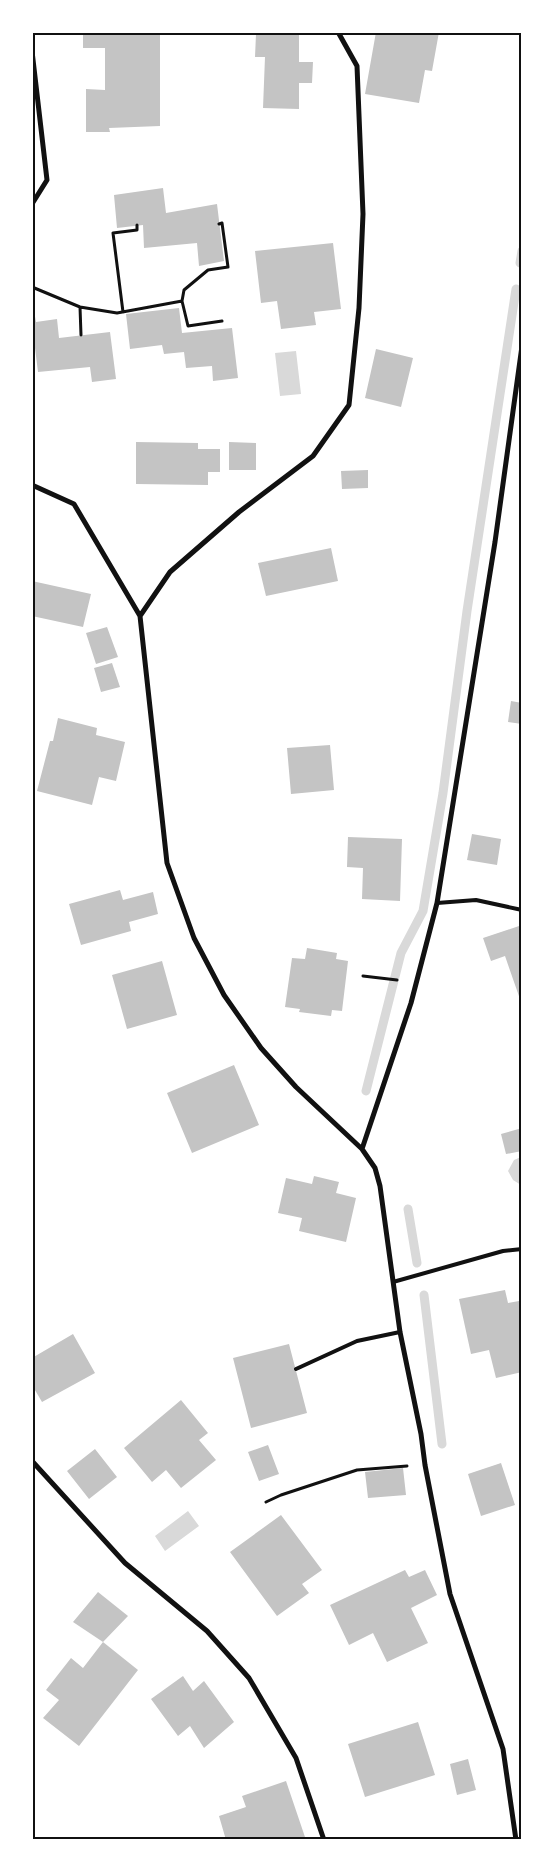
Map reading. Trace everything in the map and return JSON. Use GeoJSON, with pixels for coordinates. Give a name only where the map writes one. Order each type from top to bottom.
{"type":"FeatureCollection","features":[{"type":"Feature","properties":{"kind":"street"},"geometry":{"type":"LineString","coordinates":[[140,616],[170,572],[239,512],[313,456],[349,405],[359,308],[363,214],[357,66],[338,32]]}},
{"type":"Feature","properties":{"kind":"street"},"geometry":{"type":"LineString","coordinates":[[32,51],[47,180],[32,204]]}},
{"type":"Feature","properties":{"kind":"street"},"geometry":{"type":"LineString","coordinates":[[362,1149],[411,1003],[437,903],[495,542],[522,346]]}},
{"type":"Feature","properties":{"kind":"street"},"geometry":{"type":"LineString","coordinates":[[32,485],[74,504],[140,616],[167,863],[194,938],[224,995],[261,1048],[296,1088],[362,1149],[375,1168],[380,1186],[400,1332],[421,1434],[425,1465],[450,1594],[504,1748],[516,1840]]}},
{"type":"Feature","properties":{"kind":"street"},"geometry":{"type":"LineString","coordinates":[[32,1461],[125,1563],[207,1631],[249,1678],[296,1758],[324,1840]]}},
{"type":"Feature","properties":{"kind":"lane"},"geometry":{"type":"LineString","coordinates":[[437,903],[476,900],[522,910]]}},
{"type":"Feature","properties":{"kind":"lane"},"geometry":{"type":"LineString","coordinates":[[393,1282],[503,1251],[522,1249]]}},
{"type":"Feature","properties":{"kind":"lane"},"geometry":{"type":"LineString","coordinates":[[296,1369],[357,1341],[400,1332]]}},
{"type":"Feature","properties":{"kind":"path"},"geometry":{"type":"LineString","coordinates":[[219,224],[222,223],[228,267],[208,270],[184,290],[182,301],[188,326],[222,321]]}},
{"type":"Feature","properties":{"kind":"path"},"geometry":{"type":"LineString","coordinates":[[123,312],[114,232],[138,230],[137,225]]}},
{"type":"Feature","properties":{"kind":"path"},"geometry":{"type":"LineString","coordinates":[[32,287],[80,307],[117,313],[182,301]]}},
{"type":"Feature","properties":{"kind":"path"},"geometry":{"type":"LineString","coordinates":[[80,307],[81,335]]}},
{"type":"Feature","properties":{"kind":"path"},"geometry":{"type":"LineString","coordinates":[[363,976],[397,981]]}},
{"type":"Feature","properties":{"kind":"path"},"geometry":{"type":"LineString","coordinates":[[266,1502],[281,1495],[357,1470],[425,1465]]}},
{"type":"Feature","properties":{"kind":"shaded area"},"geometry":{"type":"Polygon","coordinates":[[[296,351],[301,394],[280,396],[275,353],[296,351]]]}},
{"type":"Feature","properties":{"kind":"shaded area"},"geometry":{"type":"Polygon","coordinates":[[[522,1157],[521,1185],[513,1180],[508,1171],[514,1160],[522,1157]]]}},
{"type":"Feature","properties":{"kind":"shaded area"},"geometry":{"type":"Polygon","coordinates":[[[188,1511],[199,1526],[165,1551],[155,1536],[188,1511]]]}},
{"type":"Feature","properties":{"kind":"building"},"geometry":{"type":"Polygon","coordinates":[[[83,32],[160,32],[160,126],[109,128],[110,132],[86,132],[86,89],[105,90],[105,48],[83,48],[83,32]]]}},
{"type":"Feature","properties":{"kind":"building"},"geometry":{"type":"Polygon","coordinates":[[[265,32],[299,32],[299,62],[313,62],[312,83],[299,83],[299,109],[263,108],[265,57],[255,57],[256,34],[265,34],[265,32]]]}},
{"type":"Feature","properties":{"kind":"building"},"geometry":{"type":"Polygon","coordinates":[[[376,32],[439,32],[432,71],[425,70],[419,103],[365,94],[376,32]]]}},
{"type":"Feature","properties":{"kind":"building"},"geometry":{"type":"Polygon","coordinates":[[[163,188],[166,213],[217,204],[224,261],[199,266],[197,243],[144,248],[143,225],[117,228],[114,195],[163,188]]]}},
{"type":"Feature","properties":{"kind":"building"},"geometry":{"type":"Polygon","coordinates":[[[333,243],[341,309],[314,312],[316,325],[281,329],[277,301],[261,303],[255,251],[333,243]]]}},
{"type":"Feature","properties":{"kind":"building"},"geometry":{"type":"Polygon","coordinates":[[[179,308],[182,333],[232,328],[238,378],[213,381],[212,366],[186,368],[184,352],[164,354],[162,345],[130,349],[126,314],[179,308]]]}},
{"type":"Feature","properties":{"kind":"building"},"geometry":{"type":"Polygon","coordinates":[[[32,311],[34,311],[36,322],[57,319],[59,338],[110,332],[116,379],[92,382],[90,367],[38,372],[35,348],[32,348],[32,311]]]}},
{"type":"Feature","properties":{"kind":"building"},"geometry":{"type":"Polygon","coordinates":[[[376,349],[413,358],[401,407],[365,398],[376,349]]]}},
{"type":"Feature","properties":{"kind":"building"},"geometry":{"type":"Polygon","coordinates":[[[136,442],[198,443],[198,449],[220,449],[220,472],[208,472],[208,485],[136,484],[136,442]]]}},
{"type":"Feature","properties":{"kind":"building"},"geometry":{"type":"Polygon","coordinates":[[[229,442],[256,443],[256,470],[229,470],[229,442]]]}},
{"type":"Feature","properties":{"kind":"building"},"geometry":{"type":"Polygon","coordinates":[[[368,470],[368,488],[342,489],[341,471],[368,470]]]}},
{"type":"Feature","properties":{"kind":"building"},"geometry":{"type":"Polygon","coordinates":[[[331,548],[338,581],[266,596],[258,563],[331,548]]]}},
{"type":"Feature","properties":{"kind":"building"},"geometry":{"type":"Polygon","coordinates":[[[32,581],[91,594],[83,627],[32,616],[32,581]]]}},
{"type":"Feature","properties":{"kind":"building"},"geometry":{"type":"Polygon","coordinates":[[[107,627],[118,657],[96,664],[86,633],[107,627]]]}},
{"type":"Feature","properties":{"kind":"building"},"geometry":{"type":"Polygon","coordinates":[[[112,663],[120,687],[101,692],[94,668],[112,663]]]}},
{"type":"Feature","properties":{"kind":"building"},"geometry":{"type":"Polygon","coordinates":[[[511,701],[522,703],[522,724],[508,722],[511,701]]]}},
{"type":"Feature","properties":{"kind":"building"},"geometry":{"type":"Polygon","coordinates":[[[58,718],[97,728],[96,735],[125,742],[116,781],[99,777],[92,805],[37,791],[50,741],[53,741],[58,718]]]}},
{"type":"Feature","properties":{"kind":"building"},"geometry":{"type":"Polygon","coordinates":[[[330,745],[334,790],[291,794],[287,748],[330,745]]]}},
{"type":"Feature","properties":{"kind":"building"},"geometry":{"type":"Polygon","coordinates":[[[472,834],[501,839],[497,865],[467,860],[472,834]]]}},
{"type":"Feature","properties":{"kind":"building"},"geometry":{"type":"Polygon","coordinates":[[[348,837],[402,839],[400,901],[362,899],[363,868],[347,867],[348,837]]]}},
{"type":"Feature","properties":{"kind":"building"},"geometry":{"type":"Polygon","coordinates":[[[120,890],[123,900],[153,892],[158,914],[129,922],[131,931],[81,945],[69,904],[120,890]]]}},
{"type":"Feature","properties":{"kind":"building"},"geometry":{"type":"Polygon","coordinates":[[[522,925],[521,1002],[505,956],[491,961],[483,938],[522,925]]]}},
{"type":"Feature","properties":{"kind":"building"},"geometry":{"type":"Polygon","coordinates":[[[307,948],[337,953],[336,959],[348,961],[342,1011],[332,1010],[331,1016],[299,1012],[300,1009],[285,1007],[292,958],[305,959],[307,948]]]}},
{"type":"Feature","properties":{"kind":"building"},"geometry":{"type":"Polygon","coordinates":[[[162,961],[177,1015],[127,1029],[112,975],[162,961]]]}},
{"type":"Feature","properties":{"kind":"building"},"geometry":{"type":"Polygon","coordinates":[[[234,1065],[259,1125],[192,1153],[167,1093],[234,1065]]]}},
{"type":"Feature","properties":{"kind":"building"},"geometry":{"type":"Polygon","coordinates":[[[522,1128],[522,1151],[506,1154],[501,1134],[522,1128]]]}},
{"type":"Feature","properties":{"kind":"building"},"geometry":{"type":"Polygon","coordinates":[[[314,1176],[339,1182],[336,1193],[356,1198],[346,1242],[299,1231],[302,1218],[278,1213],[286,1178],[312,1184],[314,1176]]]}},
{"type":"Feature","properties":{"kind":"building"},"geometry":{"type":"Polygon","coordinates":[[[505,1290],[508,1303],[519,1301],[522,1315],[522,1372],[496,1378],[489,1350],[471,1354],[459,1299],[505,1290]]]}},
{"type":"Feature","properties":{"kind":"building"},"geometry":{"type":"Polygon","coordinates":[[[73,1334],[95,1373],[42,1402],[32,1385],[32,1358],[73,1334]]]}},
{"type":"Feature","properties":{"kind":"building"},"geometry":{"type":"Polygon","coordinates":[[[289,1344],[307,1413],[251,1428],[233,1358],[289,1344]]]}},
{"type":"Feature","properties":{"kind":"building"},"geometry":{"type":"Polygon","coordinates":[[[181,1400],[208,1433],[199,1440],[216,1460],[181,1488],[166,1470],[152,1482],[124,1448],[181,1400]]]}},
{"type":"Feature","properties":{"kind":"building"},"geometry":{"type":"Polygon","coordinates":[[[268,1445],[279,1474],[259,1481],[248,1452],[268,1445]]]}},
{"type":"Feature","properties":{"kind":"building"},"geometry":{"type":"Polygon","coordinates":[[[95,1449],[117,1477],[89,1499],[67,1471],[95,1449]]]}},
{"type":"Feature","properties":{"kind":"building"},"geometry":{"type":"Polygon","coordinates":[[[501,1463],[515,1505],[481,1516],[468,1474],[501,1463]]]}},
{"type":"Feature","properties":{"kind":"building"},"geometry":{"type":"Polygon","coordinates":[[[403,1468],[406,1495],[368,1498],[365,1472],[403,1468]]]}},
{"type":"Feature","properties":{"kind":"building"},"geometry":{"type":"Polygon","coordinates":[[[281,1515],[322,1570],[302,1584],[309,1593],[277,1616],[230,1552],[281,1515]]]}},
{"type":"Feature","properties":{"kind":"building"},"geometry":{"type":"Polygon","coordinates":[[[405,1570],[409,1577],[425,1570],[437,1595],[411,1608],[428,1643],[387,1662],[373,1633],[349,1645],[330,1605],[405,1570]]]}},
{"type":"Feature","properties":{"kind":"building"},"geometry":{"type":"Polygon","coordinates":[[[98,1592],[128,1616],[103,1642],[73,1622],[98,1592]]]}},
{"type":"Feature","properties":{"kind":"building"},"geometry":{"type":"Polygon","coordinates":[[[103,1642],[138,1670],[79,1746],[43,1718],[59,1700],[46,1690],[71,1658],[83,1668],[103,1642]]]}},
{"type":"Feature","properties":{"kind":"building"},"geometry":{"type":"Polygon","coordinates":[[[183,1676],[193,1691],[204,1681],[234,1722],[204,1748],[190,1726],[178,1736],[151,1699],[183,1676]]]}},
{"type":"Feature","properties":{"kind":"building"},"geometry":{"type":"Polygon","coordinates":[[[418,1722],[435,1775],[365,1797],[348,1744],[418,1722]]]}},
{"type":"Feature","properties":{"kind":"building"},"geometry":{"type":"Polygon","coordinates":[[[468,1759],[476,1790],[457,1795],[450,1764],[468,1759]]]}},
{"type":"Feature","properties":{"kind":"building"},"geometry":{"type":"Polygon","coordinates":[[[286,1781],[306,1840],[226,1840],[219,1816],[246,1807],[242,1796],[286,1781]]]}},
{"type":"Feature","properties":{"kind":"waterway"},"geometry":{"type":"LineString","coordinates":[[520,263],[522,251]]}},
{"type":"Feature","properties":{"kind":"waterway"},"geometry":{"type":"LineString","coordinates":[[366,1091],[401,953],[423,911],[443,793],[467,611],[516,289]]}},
{"type":"Feature","properties":{"kind":"waterway"},"geometry":{"type":"LineString","coordinates":[[408,1209],[417,1263]]}},
{"type":"Feature","properties":{"kind":"waterway"},"geometry":{"type":"LineString","coordinates":[[424,1295],[442,1444]]}}]}
